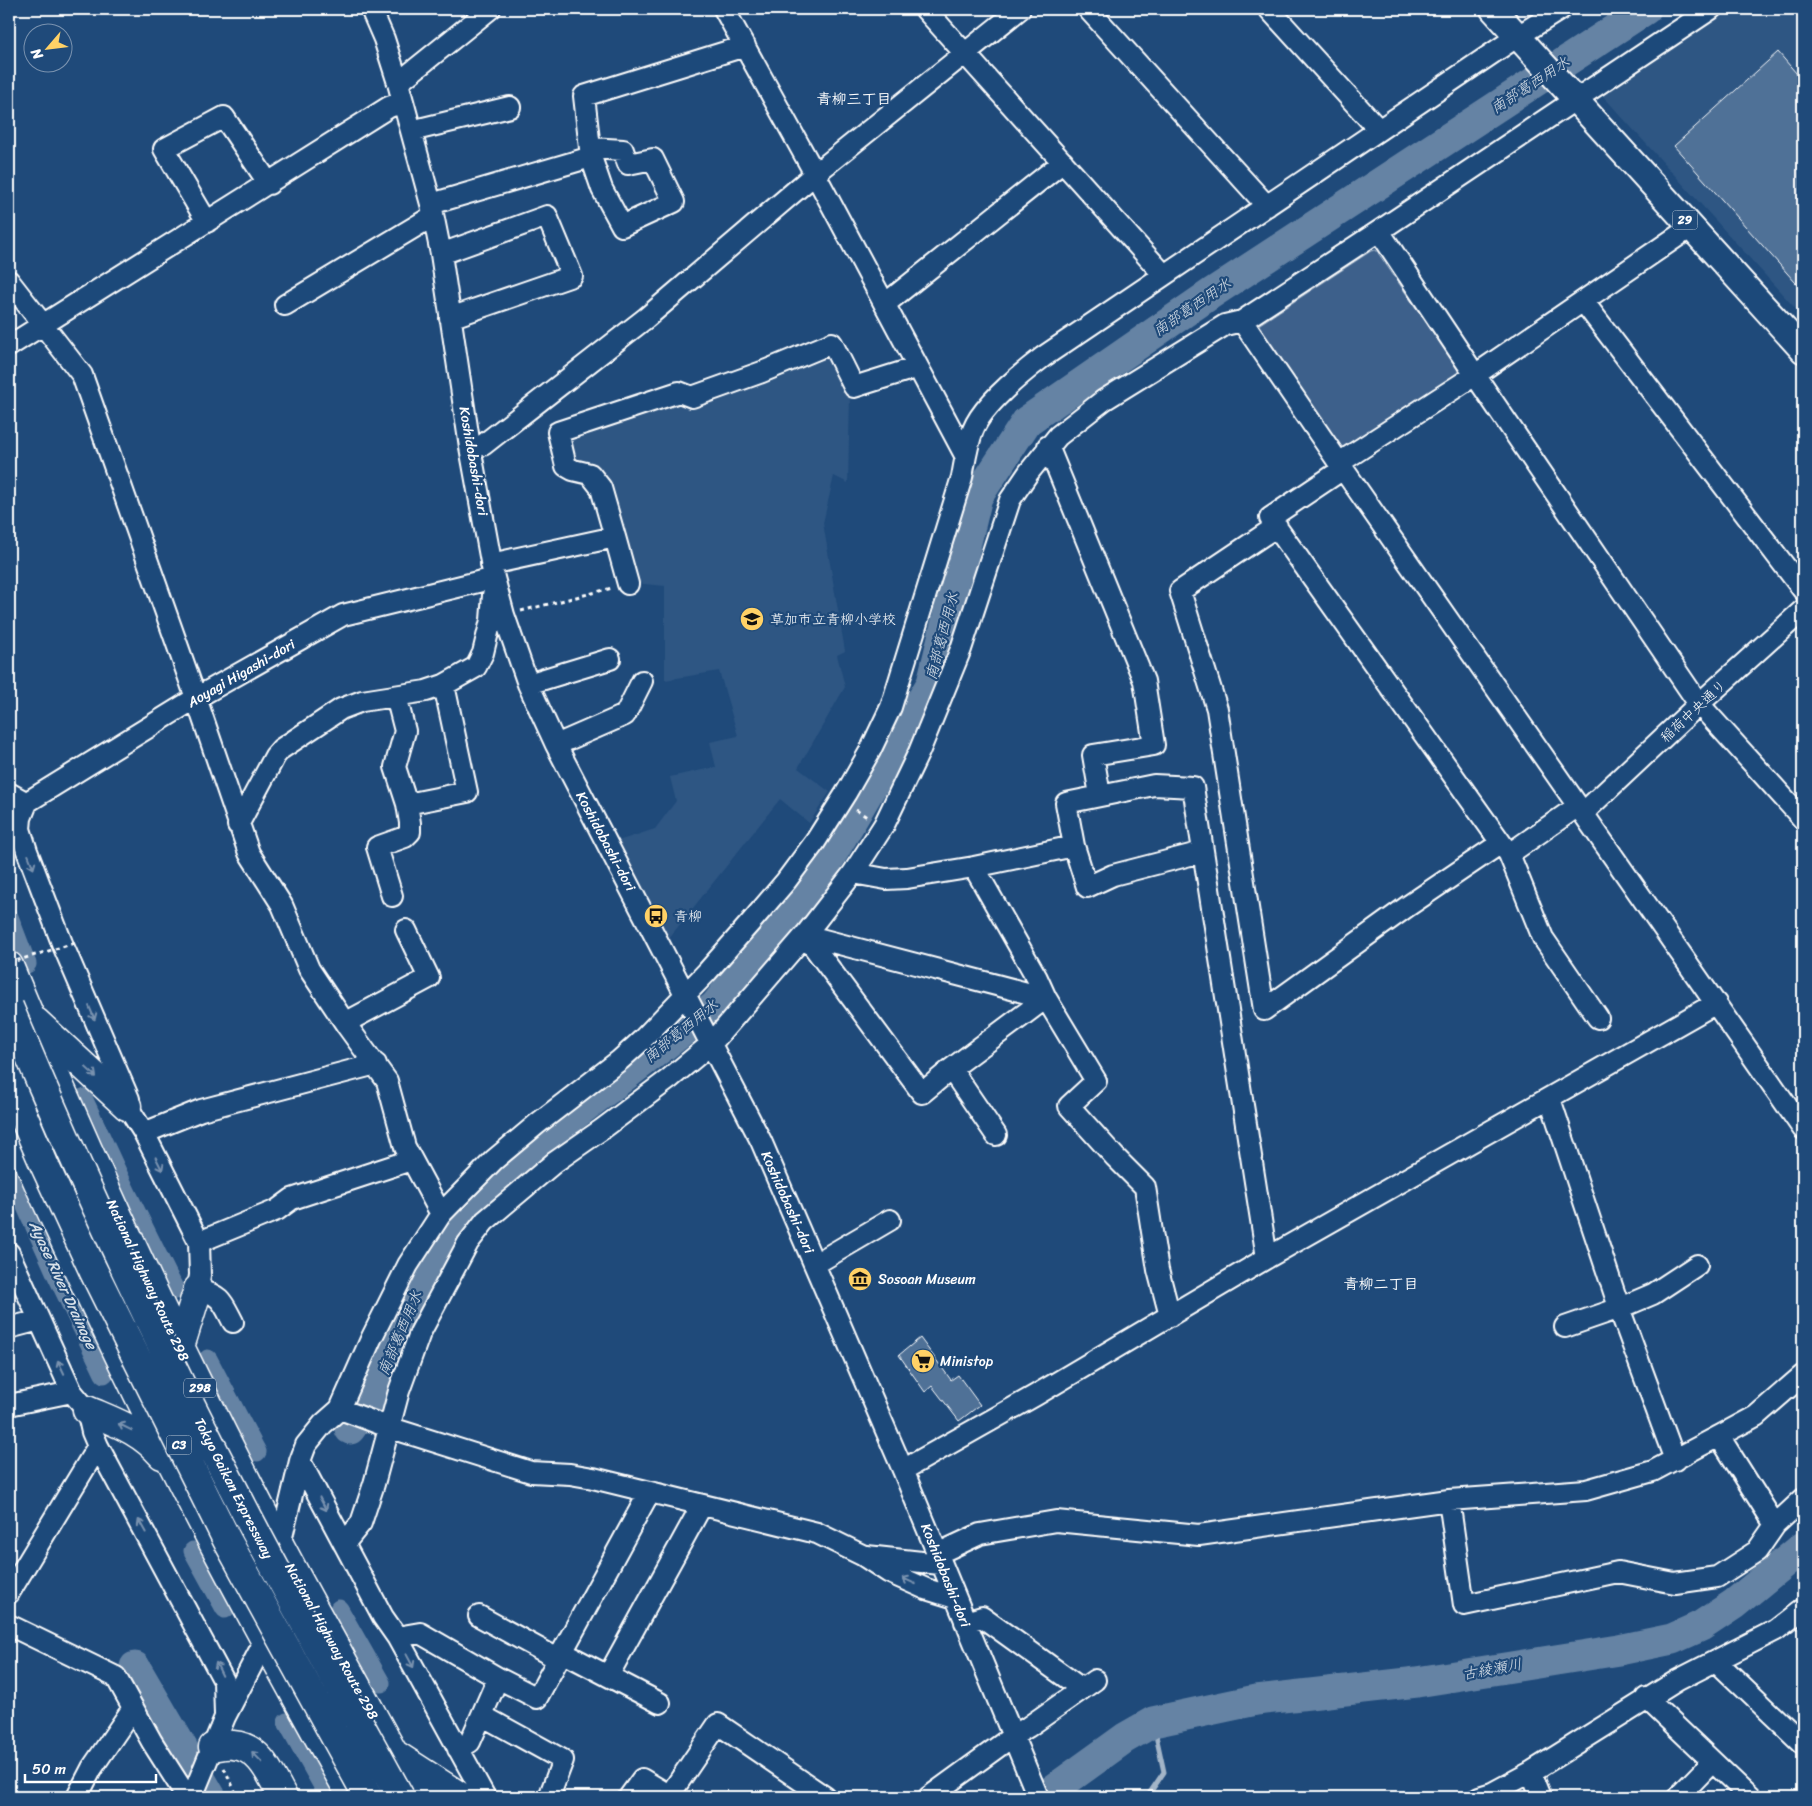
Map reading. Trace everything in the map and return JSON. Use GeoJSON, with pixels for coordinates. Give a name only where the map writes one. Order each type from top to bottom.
{"type":"FeatureCollection","features":[{"type":"Feature","properties":{"kind":"highway","name":"National Highway Route 298"},"geometry":{"type":"LineString","coordinates":[[9,964],[19,1011],[72,1116],[180,1347],[280,1545],[417,1797]]}},
{"type":"Feature","properties":{"kind":"highway"},"geometry":{"type":"LineString","coordinates":[[19,1011],[127,1106]]}},
{"type":"Feature","properties":{"kind":"highway","name":"Tokyo Gaikan Expressway"},"geometry":{"type":"LineString","coordinates":[[19,1011],[50,1106],[168,1357],[256,1532],[400,1797]]}},
{"type":"Feature","properties":{"kind":"highway","name":"Tokyo Gaikan Expressway"},"geometry":{"type":"LineString","coordinates":[[9,1083],[93,1270],[227,1540],[368,1797]]}},
{"type":"Feature","properties":{"kind":"highway"},"geometry":{"type":"LineString","coordinates":[[9,1118],[110,1338],[175,1469],[265,1640],[352,1797]]}},
{"type":"Feature","properties":{"kind":"highway"},"geometry":{"type":"LineString","coordinates":[[180,1347],[198,1289]]}},
{"type":"Feature","properties":{"kind":"highway"},"geometry":{"type":"LineString","coordinates":[[80,1401],[150,1441],[175,1469]]}},
{"type":"Feature","properties":{"kind":"highway"},"geometry":{"type":"LineString","coordinates":[[215,1756],[232,1744],[245,1747],[258,1755],[283,1797]]}},
{"type":"Feature","properties":{"kind":"highway"},"geometry":{"type":"LineString","coordinates":[[393,1752],[460,1797]]}},
{"type":"Feature","properties":{"kind":"main road","name":"29"},"geometry":{"type":"LineString","coordinates":[[1493,9],[1803,350]]}},
{"type":"Feature","properties":{"kind":"street","name":"Koshidobashi-dori"},"geometry":{"type":"LineString","coordinates":[[371,9],[384,39],[401,92],[432,210],[441,254],[470,447],[492,571],[504,615],[528,684],[556,745],[710,1039],[761,1141],[903,1470],[938,1559],[1038,1797]]}},
{"type":"Feature","properties":{"kind":"street"},"geometry":{"type":"LineString","coordinates":[[9,346],[389,108],[401,92],[490,9]]}},
{"type":"Feature","properties":{"kind":"street"},"geometry":{"type":"LineString","coordinates":[[724,9],[886,304],[965,455]]}},
{"type":"Feature","properties":{"kind":"street"},"geometry":{"type":"LineString","coordinates":[[925,9],[1164,276]]}},
{"type":"Feature","properties":{"kind":"street"},"geometry":{"type":"LineString","coordinates":[[470,447],[482,445],[646,318],[815,174],[1020,9]]}},
{"type":"Feature","properties":{"kind":"street"},"geometry":{"type":"LineString","coordinates":[[1088,9],[1267,206]]}},
{"type":"Feature","properties":{"kind":"street"},"geometry":{"type":"LineString","coordinates":[[1269,9],[1379,130]]}},
{"type":"Feature","properties":{"kind":"street"},"geometry":{"type":"LineString","coordinates":[[192,1797],[215,1756],[225,1717],[265,1640],[280,1545],[300,1461],[306,1445],[323,1424],[340,1409],[371,1339],[408,1265],[441,1214],[494,1160],[634,1048],[687,997],[786,881],[820,835],[870,751],[891,707],[962,476],[965,455],[973,429],[988,408],[1018,376],[1043,357],[1379,130],[1521,40],[1561,9]]}},
{"type":"Feature","properties":{"kind":"street"},"geometry":{"type":"LineString","coordinates":[[344,1544],[361,1523],[374,1484],[399,1391],[420,1333],[468,1243],[485,1221],[555,1162],[662,1085],[710,1039],[805,935],[854,873],[884,824],[919,752],[961,649],[1010,500],[1048,446],[1104,400],[1225,325],[1242,321],[1379,232],[1571,95],[1711,9]]}},
{"type":"Feature","properties":{"kind":"street"},"geometry":{"type":"LineString","coordinates":[[285,306],[432,210],[591,152],[624,150],[628,164],[654,159],[674,202],[622,226],[602,189],[591,152],[584,96],[745,46]]}},
{"type":"Feature","properties":{"kind":"street"},"geometry":{"type":"LineString","coordinates":[[411,132],[510,107]]}},
{"type":"Feature","properties":{"kind":"street"},"geometry":{"type":"LineString","coordinates":[[207,222],[164,149],[224,117],[269,184]]}},
{"type":"Feature","properties":{"kind":"street"},"geometry":{"type":"LineString","coordinates":[[886,304],[1063,162]]}},
{"type":"Feature","properties":{"kind":"street"},"geometry":{"type":"LineString","coordinates":[[441,254],[547,216],[572,276],[450,318]]}},
{"type":"Feature","properties":{"kind":"street"},"geometry":{"type":"LineString","coordinates":[[1598,1018],[1543,938],[1505,849],[1270,518],[1341,466],[1691,228]]}},
{"type":"Feature","properties":{"kind":"street"},"geometry":{"type":"LineString","coordinates":[[1379,232],[1699,704],[1803,819]]}},
{"type":"Feature","properties":{"kind":"street"},"geometry":{"type":"LineString","coordinates":[[9,281],[82,375],[249,853],[282,905],[309,969],[346,1026],[388,1081],[405,1147],[441,1214]]}},
{"type":"Feature","properties":{"kind":"street"},"geometry":{"type":"LineString","coordinates":[[1583,301],[1803,590]]}},
{"type":"Feature","properties":{"kind":"street"},"geometry":{"type":"LineString","coordinates":[[1242,321],[1803,1129]]}},
{"type":"Feature","properties":{"kind":"street"},"geometry":{"type":"LineString","coordinates":[[628,584],[601,488],[590,474],[572,470],[566,466],[558,432],[679,392],[692,397],[762,372],[832,343],[854,387],[918,366]]}},
{"type":"Feature","properties":{"kind":"street"},"geometry":{"type":"LineString","coordinates":[[1048,446],[1144,682],[1154,745],[1093,755],[1100,796]]}},
{"type":"Feature","properties":{"kind":"street","name":"稲荷中央通り"},"geometry":{"type":"LineString","coordinates":[[1276,526],[1180,591],[1218,709],[1264,1010],[1408,906],[1505,849],[1581,810],[1803,610]]}},
{"type":"Feature","properties":{"kind":"street","name":"Aoyagi Higashi-dori"},"geometry":{"type":"LineString","coordinates":[[9,814],[196,698],[343,615],[615,537]]}},
{"type":"Feature","properties":{"kind":"street"},"geometry":{"type":"LineString","coordinates":[[238,825],[275,756],[281,749],[341,709],[362,701],[426,691],[444,685],[476,667],[483,653],[491,620],[492,571]]}},
{"type":"Feature","properties":{"kind":"street"},"geometry":{"type":"LineString","coordinates":[[528,684],[610,659]]}},
{"type":"Feature","properties":{"kind":"street"},"geometry":{"type":"LineString","coordinates":[[556,745],[625,715],[642,681]]}},
{"type":"Feature","properties":{"kind":"street"},"geometry":{"type":"LineString","coordinates":[[407,804],[467,792],[444,685]]}},
{"type":"Feature","properties":{"kind":"street"},"geometry":{"type":"LineString","coordinates":[[392,896],[377,848],[405,837],[410,832],[407,804],[396,767],[405,731],[396,696]]}},
{"type":"Feature","properties":{"kind":"street"},"geometry":{"type":"LineString","coordinates":[[1202,852],[1114,875],[1087,887],[1074,846],[1066,803],[1154,785],[1193,787],[1268,1258]]}},
{"type":"Feature","properties":{"kind":"street"},"geometry":{"type":"LineString","coordinates":[[9,793],[27,802],[21,818],[20,829],[27,851],[62,943],[129,1099],[127,1106],[144,1133],[199,1242],[200,1275],[198,1289],[211,1293],[222,1300],[233,1322]]}},
{"type":"Feature","properties":{"kind":"street"},"geometry":{"type":"LineString","coordinates":[[854,873],[886,880],[907,878],[974,867],[1074,846]]}},
{"type":"Feature","properties":{"kind":"street"},"geometry":{"type":"LineString","coordinates":[[974,867],[1037,978],[1046,998],[1096,1081],[1069,1106],[1114,1157],[1145,1188],[1158,1270],[1170,1316]]}},
{"type":"Feature","properties":{"kind":"street"},"geometry":{"type":"LineString","coordinates":[[346,1026],[354,1018],[429,978],[406,930]]}},
{"type":"Feature","properties":{"kind":"street"},"geometry":{"type":"LineString","coordinates":[[805,935],[1046,998]]}},
{"type":"Feature","properties":{"kind":"street"},"geometry":{"type":"LineString","coordinates":[[805,935],[922,1093],[1046,998]]}},
{"type":"Feature","properties":{"kind":"street"},"geometry":{"type":"LineString","coordinates":[[903,1470],[1036,1395],[1268,1258],[1716,1003]]}},
{"type":"Feature","properties":{"kind":"street"},"geometry":{"type":"LineString","coordinates":[[144,1133],[201,1110],[376,1064]]}},
{"type":"Feature","properties":{"kind":"street"},"geometry":{"type":"LineString","coordinates":[[951,1069],[996,1135]]}},
{"type":"Feature","properties":{"kind":"street"},"geometry":{"type":"LineString","coordinates":[[1550,1099],[1620,1308],[1675,1460]]}},
{"type":"Feature","properties":{"kind":"street"},"geometry":{"type":"LineString","coordinates":[[199,1242],[278,1210],[292,1199],[411,1160]]}},
{"type":"Feature","properties":{"kind":"street"},"geometry":{"type":"LineString","coordinates":[[815,1264],[890,1220]]}},
{"type":"Feature","properties":{"kind":"street"},"geometry":{"type":"LineString","coordinates":[[9,1253],[39,1320],[80,1401],[98,1446],[224,1680],[225,1717]]}},
{"type":"Feature","properties":{"kind":"street"},"geometry":{"type":"LineString","coordinates":[[1566,1327],[1653,1294],[1696,1264]]}},
{"type":"Feature","properties":{"kind":"street"},"geometry":{"type":"LineString","coordinates":[[9,1328],[39,1320]]}},
{"type":"Feature","properties":{"kind":"street"},"geometry":{"type":"LineString","coordinates":[[862,1555],[938,1559],[980,1534],[1056,1520],[1199,1535],[1449,1500],[1586,1490],[1653,1471],[1675,1460],[1756,1416],[1803,1375]]}},
{"type":"Feature","properties":{"kind":"street"},"geometry":{"type":"LineString","coordinates":[[9,1405],[80,1401]]}},
{"type":"Feature","properties":{"kind":"street"},"geometry":{"type":"LineString","coordinates":[[340,1409],[388,1427],[531,1472],[570,1474],[593,1478],[817,1533],[862,1555],[888,1572],[926,1589],[955,1598]]}},
{"type":"Feature","properties":{"kind":"street"},"geometry":{"type":"LineString","coordinates":[[1719,1436],[1778,1522]]}},
{"type":"Feature","properties":{"kind":"street"},"geometry":{"type":"LineString","coordinates":[[9,1592],[98,1446]]}},
{"type":"Feature","properties":{"kind":"street"},"geometry":{"type":"LineString","coordinates":[[300,1461],[383,1617],[485,1797]]}},
{"type":"Feature","properties":{"kind":"street"},"geometry":{"type":"LineString","coordinates":[[396,1637],[420,1633],[498,1678],[538,1698],[649,1493]]}},
{"type":"Feature","properties":{"kind":"street"},"geometry":{"type":"LineString","coordinates":[[1449,1500],[1464,1605],[1618,1572],[1675,1583],[1717,1577],[1757,1551],[1778,1522],[1803,1499]]}},
{"type":"Feature","properties":{"kind":"street"},"geometry":{"type":"LineString","coordinates":[[608,1676],[702,1505]]}},
{"type":"Feature","properties":{"kind":"street"},"geometry":{"type":"LineString","coordinates":[[479,1616],[560,1656],[608,1676],[660,1703]]}},
{"type":"Feature","properties":{"kind":"street"},"geometry":{"type":"LineString","coordinates":[[929,1797],[1088,1684],[982,1617],[965,1622]]}},
{"type":"Feature","properties":{"kind":"street"},"geometry":{"type":"LineString","coordinates":[[1479,1797],[1492,1793],[1531,1772],[1646,1698],[1678,1680],[1800,1617]]}},
{"type":"Feature","properties":{"kind":"street"},"geometry":{"type":"LineString","coordinates":[[9,1625],[116,1677],[152,1742],[187,1797]]}},
{"type":"Feature","properties":{"kind":"street"},"geometry":{"type":"LineString","coordinates":[[1716,1661],[1803,1744]]}},
{"type":"Feature","properties":{"kind":"street"},"geometry":{"type":"LineString","coordinates":[[458,1749],[470,1742],[498,1678]]}},
{"type":"Feature","properties":{"kind":"street"},"geometry":{"type":"LineString","coordinates":[[1646,1698],[1750,1797]]}},
{"type":"Feature","properties":{"kind":"street"},"geometry":{"type":"LineString","coordinates":[[77,1797],[92,1768],[133,1708]]}},
{"type":"Feature","properties":{"kind":"street"},"geometry":{"type":"LineString","coordinates":[[483,1716],[563,1760],[550,1797]]}},
{"type":"Feature","properties":{"kind":"street"},"geometry":{"type":"LineString","coordinates":[[629,1797],[642,1779],[671,1796],[718,1724],[825,1797]]}},
{"type":"Feature","properties":{"kind":"street"},"geometry":{"type":"LineString","coordinates":[[1678,1797],[1712,1762]]}},
{"type":"Feature","properties":{"kind":"street"},"geometry":{"type":"LineString","coordinates":[[1531,1772],[1541,1797]]}},
{"type":"Feature","properties":{"kind":"path"},"geometry":{"type":"LineString","coordinates":[[504,615],[628,584]]}},
{"type":"Feature","properties":{"kind":"path"},"geometry":{"type":"LineString","coordinates":[[851,807],[875,822]]}},
{"type":"Feature","properties":{"kind":"path"},"geometry":{"type":"LineString","coordinates":[[9,964],[78,942]]}},
{"type":"Feature","properties":{"kind":"path"},"geometry":{"type":"LineString","coordinates":[[215,1756],[238,1797]]}},
{"type":"Feature","properties":{"kind":"shaded area"},"geometry":{"type":"Polygon","coordinates":[[[1729,9],[1803,9],[1803,317],[1602,95],[1729,9]]]}},
{"type":"Feature","properties":{"kind":"shaded area"},"geometry":{"type":"Polygon","coordinates":[[[1376,250],[1458,369],[1457,378],[1340,456],[1257,332],[1257,326],[1371,251],[1376,250]]]}},
{"type":"Feature","properties":{"kind":"shaded area","name":"草加市立青柳小学校"},"geometry":{"type":"Polygon","coordinates":[[[830,350],[850,394],[848,483],[834,476],[823,523],[845,651],[837,655],[845,687],[798,768],[830,792],[809,823],[780,799],[669,938],[618,841],[655,829],[676,801],[670,777],[716,767],[710,742],[738,736],[719,671],[665,680],[665,586],[634,583],[607,490],[571,463],[565,434],[830,350]]]}},
{"type":"Feature","properties":{"kind":"building"},"geometry":{"type":"Polygon","coordinates":[[[1778,52],[1803,81],[1803,291],[1674,146],[1778,52]]]}},
{"type":"Feature","properties":{"kind":"building"},"geometry":{"type":"Polygon","coordinates":[[[920,1338],[951,1380],[958,1375],[980,1405],[959,1421],[932,1386],[925,1392],[899,1355],[920,1338]]]}},
{"type":"Feature","properties":{"kind":"waterway","name":"南部葛西用水"},"geometry":{"type":"LineString","coordinates":[[350,1429],[371,1399],[437,1246],[543,1139],[715,1006],[823,869],[932,683],[977,497],[1027,421],[1212,293],[1646,9]]}},
{"type":"Feature","properties":{"kind":"waterway","name":"Ayase River Drainage"},"geometry":{"type":"LineString","coordinates":[[9,917],[27,964]]}},
{"type":"Feature","properties":{"kind":"waterway","name":"Ayase River Drainage"},"geometry":{"type":"LineString","coordinates":[[83,1098],[175,1290]]}},
{"type":"Feature","properties":{"kind":"waterway","name":"Ayase River Drainage"},"geometry":{"type":"LineString","coordinates":[[9,1169],[104,1374]]}},
{"type":"Feature","properties":{"kind":"waterway","name":"Ayase River Drainage"},"geometry":{"type":"LineString","coordinates":[[208,1359],[257,1452]]}},
{"type":"Feature","properties":{"kind":"waterway","name":"古綾瀬川"},"geometry":{"type":"LineString","coordinates":[[1043,1797],[1125,1738],[1153,1722],[1256,1700],[1417,1682],[1619,1650],[1672,1639],[1701,1626],[1734,1604],[1803,1547]]}},
{"type":"Feature","properties":{"kind":"waterway","name":"Ayase River Drainage"},"geometry":{"type":"LineString","coordinates":[[193,1551],[225,1609]]}},
{"type":"Feature","properties":{"kind":"waterway","name":"Ayase River Drainage"},"geometry":{"type":"LineString","coordinates":[[339,1609],[381,1683]]}},
{"type":"Feature","properties":{"kind":"waterway","name":"南部葛西用水"},"geometry":{"type":"LineString","coordinates":[[135,1667],[211,1797]]}},
{"type":"Feature","properties":{"kind":"waterway","name":"Ayase River Drainage"},"geometry":{"type":"LineString","coordinates":[[287,1722],[329,1797]]}},
{"type":"Feature","properties":{"kind":"waterway"},"geometry":{"type":"LineString","coordinates":[[1147,1797],[1164,1772],[1153,1722]]}},
{"type":"Feature","properties":{"kind":"place","name":"草加市立青柳小学校"},"geometry":{"type":"Point","coordinates":[752,619]}},
{"type":"Feature","properties":{"kind":"place","name":"青柳"},"geometry":{"type":"Point","coordinates":[656,916]}},
{"type":"Feature","properties":{"kind":"place","name":"Sosoan Museum"},"geometry":{"type":"Point","coordinates":[860,1279]}},
{"type":"Feature","properties":{"kind":"place","name":"Ministop"},"geometry":{"type":"Point","coordinates":[923,1361]}},
{"type":"Feature","properties":{"kind":"district","name":"青柳三丁目"},"geometry":{"type":"Point","coordinates":[854,99]}},
{"type":"Feature","properties":{"kind":"district","name":"青柳二丁目"},"geometry":{"type":"Point","coordinates":[1381,1284]}}]}
